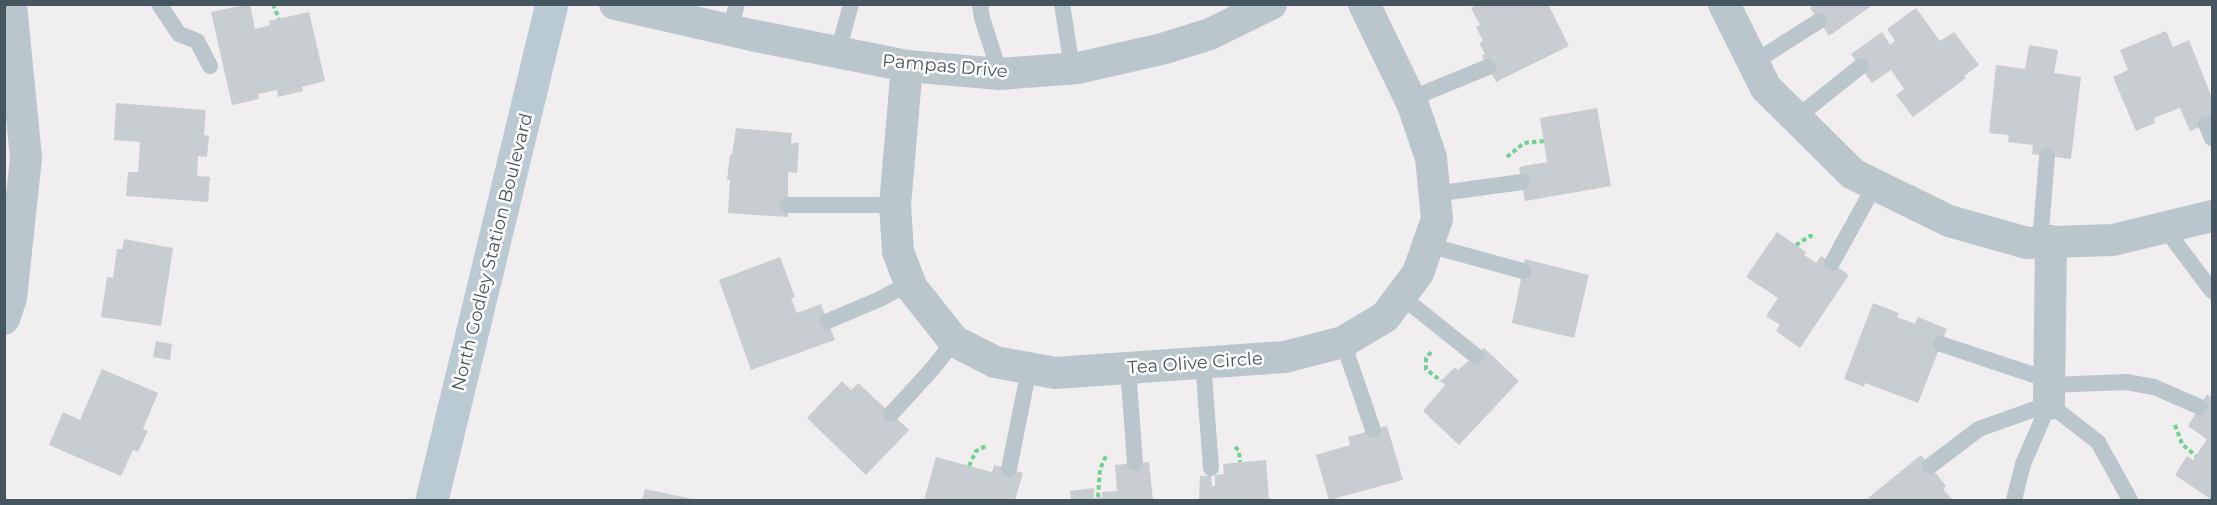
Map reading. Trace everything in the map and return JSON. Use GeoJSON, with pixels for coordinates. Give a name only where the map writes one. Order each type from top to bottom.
{"type":"FeatureCollection","features":[{"type":"Feature","properties":{"kind":"street"},"geometry":{"type":"LineString","coordinates":[[4,320],[11,298],[26,158],[11,4]]}},
{"type":"Feature","properties":{"kind":"street","name":"North Godley Station Boulevard"},"geometry":{"type":"LineString","coordinates":[[432,501],[552,4]]}},
{"type":"Feature","properties":{"kind":"street","name":"Pampas Drive"},"geometry":{"type":"LineString","coordinates":[[615,4],[734,17],[838,52],[907,66],[1000,74],[1072,68],[1172,46],[1210,34],[1266,5]]}},
{"type":"Feature","properties":{"kind":"street","name":"Tea Olive Circle"},"geometry":{"type":"LineString","coordinates":[[907,66],[895,205],[898,252],[912,288],[954,341],[995,362],[1055,373],[1285,357],[1343,342],[1385,317],[1418,273],[1437,219],[1431,158],[1410,99],[1364,4]]}},
{"type":"Feature","properties":{"kind":"street"},"geometry":{"type":"LineString","coordinates":[[1724,4],[1766,88],[1853,174],[1949,221],[2027,243],[2113,240],[2212,216]]}},
{"type":"Feature","properties":{"kind":"street"},"geometry":{"type":"LineString","coordinates":[[2046,242],[2049,390]]}},
{"type":"Feature","properties":{"kind":"lane"},"geometry":{"type":"LineString","coordinates":[[159,4],[179,34],[197,41],[210,66]]}},
{"type":"Feature","properties":{"kind":"lane"},"geometry":{"type":"LineString","coordinates":[[838,52],[851,4]]}},
{"type":"Feature","properties":{"kind":"lane"},"geometry":{"type":"LineString","coordinates":[[980,4],[982,18],[1000,74]]}},
{"type":"Feature","properties":{"kind":"lane"},"geometry":{"type":"LineString","coordinates":[[1062,4],[1072,68]]}},
{"type":"Feature","properties":{"kind":"lane"},"geometry":{"type":"LineString","coordinates":[[1753,63],[1819,21]]}},
{"type":"Feature","properties":{"kind":"lane"},"geometry":{"type":"LineString","coordinates":[[1796,118],[1861,66]]}},
{"type":"Feature","properties":{"kind":"lane"},"geometry":{"type":"LineString","coordinates":[[1410,99],[1488,67]]}},
{"type":"Feature","properties":{"kind":"lane"},"geometry":{"type":"LineString","coordinates":[[2046,242],[2047,156]]}},
{"type":"Feature","properties":{"kind":"lane"},"geometry":{"type":"LineString","coordinates":[[1434,194],[1522,182]]}},
{"type":"Feature","properties":{"kind":"lane"},"geometry":{"type":"LineString","coordinates":[[1832,263],[1875,185]]}},
{"type":"Feature","properties":{"kind":"lane"},"geometry":{"type":"LineString","coordinates":[[788,205],[895,205]]}},
{"type":"Feature","properties":{"kind":"lane"},"geometry":{"type":"LineString","coordinates":[[2164,227],[2212,291]]}},
{"type":"Feature","properties":{"kind":"lane"},"geometry":{"type":"LineString","coordinates":[[1428,245],[1522,271]]}},
{"type":"Feature","properties":{"kind":"lane"},"geometry":{"type":"LineString","coordinates":[[828,321],[880,299],[910,283]]}},
{"type":"Feature","properties":{"kind":"lane"},"geometry":{"type":"LineString","coordinates":[[1401,296],[1476,356]]}},
{"type":"Feature","properties":{"kind":"lane"},"geometry":{"type":"LineString","coordinates":[[891,414],[934,367],[954,341]]}},
{"type":"Feature","properties":{"kind":"lane"},"geometry":{"type":"LineString","coordinates":[[1343,342],[1373,430]]}},
{"type":"Feature","properties":{"kind":"lane"},"geometry":{"type":"LineString","coordinates":[[1941,344],[2049,390],[2098,442],[2130,501]]}},
{"type":"Feature","properties":{"kind":"lane"},"geometry":{"type":"LineString","coordinates":[[1203,362],[1210,468]]}},
{"type":"Feature","properties":{"kind":"lane"},"geometry":{"type":"LineString","coordinates":[[1128,368],[1135,463]]}},
{"type":"Feature","properties":{"kind":"lane"},"geometry":{"type":"LineString","coordinates":[[1009,469],[1029,369]]}},
{"type":"Feature","properties":{"kind":"lane"},"geometry":{"type":"LineString","coordinates":[[1930,466],[1979,429],[2004,422],[2049,390],[2126,382],[2154,387],[2200,407]]}},
{"type":"Feature","properties":{"kind":"lane"},"geometry":{"type":"LineString","coordinates":[[2014,501],[2023,464],[2049,390]]}},
{"type":"Feature","properties":{"kind":"path"},"geometry":{"type":"LineString","coordinates":[[273,4],[279,19]]}},
{"type":"Feature","properties":{"kind":"building"},"geometry":{"type":"Polygon","coordinates":[[[250,4],[255,29],[270,25],[269,21],[309,12],[325,81],[302,87],[303,91],[278,97],[277,90],[258,94],[259,99],[232,105],[211,12],[250,4]]]}},
{"type":"Feature","properties":{"kind":"building"},"geometry":{"type":"Polygon","coordinates":[[[1478,4],[1548,4],[1569,46],[1496,82],[1482,56],[1485,54],[1479,43],[1483,41],[1476,27],[1480,25],[1471,8],[1478,4]]]}},
{"type":"Feature","properties":{"kind":"building"},"geometry":{"type":"Polygon","coordinates":[[[1815,4],[1874,4],[1829,36],[1810,8],[1815,4]]]}},
{"type":"Feature","properties":{"kind":"building"},"geometry":{"type":"Polygon","coordinates":[[[1916,8],[1940,41],[1954,32],[1979,65],[1964,76],[1966,78],[1913,117],[1896,95],[1904,89],[1891,70],[1872,83],[1851,54],[1882,32],[1890,45],[1895,41],[1887,29],[1916,8]]]}},
{"type":"Feature","properties":{"kind":"building"},"geometry":{"type":"Polygon","coordinates":[[[2166,31],[2173,47],[2189,40],[2212,98],[2212,121],[2190,131],[2180,108],[2154,118],[2155,123],[2136,131],[2113,77],[2128,70],[2120,50],[2166,31]]]}},
{"type":"Feature","properties":{"kind":"building"},"geometry":{"type":"Polygon","coordinates":[[[2029,45],[2058,50],[2054,73],[2081,77],[2071,159],[2032,154],[2033,145],[2008,142],[2009,135],[1989,133],[1996,65],[2025,69],[2029,45]]]}},
{"type":"Feature","properties":{"kind":"building"},"geometry":{"type":"Polygon","coordinates":[[[116,103],[206,110],[204,135],[209,136],[207,157],[198,156],[197,176],[210,177],[208,202],[126,196],[128,172],[138,172],[140,142],[114,140],[116,103]]]}},
{"type":"Feature","properties":{"kind":"building"},"geometry":{"type":"Polygon","coordinates":[[[1597,108],[1611,186],[1525,201],[1519,167],[1547,162],[1540,118],[1597,108]]]}},
{"type":"Feature","properties":{"kind":"building"},"geometry":{"type":"Polygon","coordinates":[[[736,128],[792,133],[791,144],[799,142],[797,173],[788,172],[788,217],[728,213],[730,180],[727,180],[736,128]]]}},
{"type":"Feature","properties":{"kind":"building"},"geometry":{"type":"Polygon","coordinates":[[[1777,232],[1806,252],[1804,255],[1816,263],[1821,256],[1849,275],[1800,348],[1776,331],[1780,325],[1766,316],[1778,298],[1746,277],[1777,232]]]}},
{"type":"Feature","properties":{"kind":"building"},"geometry":{"type":"Polygon","coordinates":[[[124,239],[173,248],[161,326],[101,317],[107,277],[113,278],[117,249],[122,249],[124,239]]]}},
{"type":"Feature","properties":{"kind":"building"},"geometry":{"type":"Polygon","coordinates":[[[780,257],[795,297],[791,298],[797,313],[821,304],[835,340],[751,370],[719,280],[780,257]]]}},
{"type":"Feature","properties":{"kind":"building"},"geometry":{"type":"Polygon","coordinates":[[[1525,259],[1589,275],[1574,338],[1512,323],[1525,259]]]}},
{"type":"Feature","properties":{"kind":"building"},"geometry":{"type":"Polygon","coordinates":[[[1873,303],[1899,313],[1897,317],[1915,324],[1918,317],[1947,329],[1918,403],[1865,383],[1864,387],[1844,379],[1873,303]]]}},
{"type":"Feature","properties":{"kind":"building"},"geometry":{"type":"Polygon","coordinates":[[[156,341],[172,344],[170,360],[153,357],[156,341]]]}},
{"type":"Feature","properties":{"kind":"building"},"geometry":{"type":"Polygon","coordinates":[[[1484,348],[1519,381],[1459,445],[1423,411],[1445,385],[1441,381],[1455,367],[1458,370],[1484,348]]]}},
{"type":"Feature","properties":{"kind":"building"},"geometry":{"type":"Polygon","coordinates":[[[102,369],[158,393],[143,429],[148,431],[138,452],[133,450],[121,476],[49,445],[63,412],[80,420],[102,369]]]}},
{"type":"Feature","properties":{"kind":"building"},"geometry":{"type":"Polygon","coordinates":[[[842,381],[851,390],[858,383],[909,430],[866,475],[807,418],[842,381]]]}},
{"type":"Feature","properties":{"kind":"building"},"geometry":{"type":"Polygon","coordinates":[[[2207,394],[2212,398],[2212,500],[2175,475],[2187,456],[2193,460],[2207,439],[2188,426],[2207,394]]]}},
{"type":"Feature","properties":{"kind":"building"},"geometry":{"type":"Polygon","coordinates":[[[1387,426],[1403,480],[1329,500],[1316,455],[1350,445],[1348,437],[1387,426]]]}},
{"type":"Feature","properties":{"kind":"building"},"geometry":{"type":"Polygon","coordinates":[[[1921,455],[1946,486],[1943,489],[1953,500],[1870,500],[1868,498],[1921,455]]]}},
{"type":"Feature","properties":{"kind":"building"},"geometry":{"type":"Polygon","coordinates":[[[936,457],[992,472],[994,465],[1023,473],[1015,500],[924,500],[936,457]]]}},
{"type":"Feature","properties":{"kind":"building"},"geometry":{"type":"Polygon","coordinates":[[[1266,460],[1269,500],[1199,500],[1200,476],[1211,475],[1212,486],[1215,486],[1215,475],[1224,474],[1223,464],[1266,460]]]}},
{"type":"Feature","properties":{"kind":"building"},"geometry":{"type":"Polygon","coordinates":[[[1149,462],[1153,500],[1071,500],[1070,491],[1094,488],[1094,498],[1102,497],[1102,492],[1117,491],[1115,465],[1149,462]]]}},
{"type":"Feature","properties":{"kind":"building"},"geometry":{"type":"Polygon","coordinates":[[[645,489],[692,499],[692,500],[642,500],[645,489]]]}}]}
